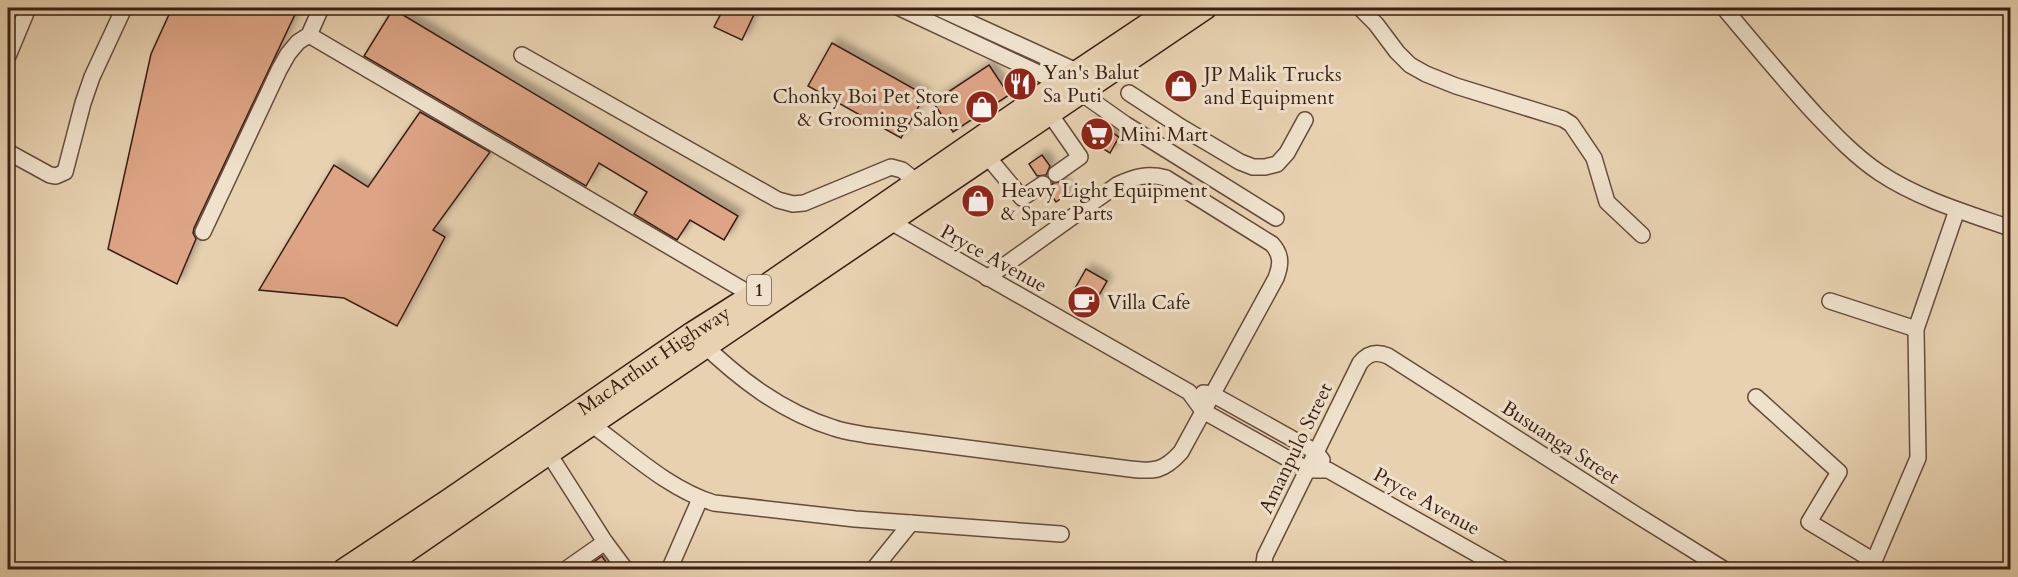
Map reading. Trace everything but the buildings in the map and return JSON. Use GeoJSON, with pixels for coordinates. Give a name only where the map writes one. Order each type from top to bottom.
{"type":"FeatureCollection","features":[{"type":"Feature","properties":{"kind":"highway","name":"MacArthur Highway"},"geometry":{"type":"LineString","coordinates":[[343,570],[699,340],[882,217],[916,181],[1173,8]]}},
{"type":"Feature","properties":{"kind":"highway","name":"MacArthur Highway"},"geometry":{"type":"LineString","coordinates":[[737,315],[752,295],[987,156],[1206,8]]}},
{"type":"Feature","properties":{"kind":"highway","name":"MacArthur Highway"},"geometry":{"type":"LineString","coordinates":[[380,570],[591,424],[699,340]]}},
{"type":"Feature","properties":{"kind":"street"},"geometry":{"type":"LineString","coordinates":[[8,56],[28,8]]}},
{"type":"Feature","properties":{"kind":"street"},"geometry":{"type":"LineString","coordinates":[[8,152],[50,175],[56,176],[65,172],[92,77],[124,8]]}},
{"type":"Feature","properties":{"kind":"street"},"geometry":{"type":"LineString","coordinates":[[203,232],[279,70],[298,42],[309,35],[321,8]]}},
{"type":"Feature","properties":{"kind":"street"},"geometry":{"type":"LineString","coordinates":[[900,8],[1069,77]]}},
{"type":"Feature","properties":{"kind":"street"},"geometry":{"type":"LineString","coordinates":[[938,8],[1089,87],[1125,124],[1276,218]]}},
{"type":"Feature","properties":{"kind":"street"},"geometry":{"type":"LineString","coordinates":[[1360,8],[1376,24],[1397,52],[1410,65],[1426,74],[1456,86],[1563,119],[1571,124],[1594,158],[1607,202],[1642,236]]}},
{"type":"Feature","properties":{"kind":"street"},"geometry":{"type":"LineString","coordinates":[[1724,8],[1839,139],[1881,174],[1908,189],[1957,210],[2010,228]]}},
{"type":"Feature","properties":{"kind":"street"},"geometry":{"type":"LineString","coordinates":[[309,35],[752,295]]}},
{"type":"Feature","properties":{"kind":"street"},"geometry":{"type":"LineString","coordinates":[[522,55],[778,200],[793,204],[804,203],[891,167],[902,170],[916,181]]}},
{"type":"Feature","properties":{"kind":"street"},"geometry":{"type":"LineString","coordinates":[[1129,93],[1181,128],[1253,167],[1277,164],[1287,153],[1305,120]]}},
{"type":"Feature","properties":{"kind":"street"},"geometry":{"type":"LineString","coordinates":[[1050,114],[1080,157],[1056,174]]}},
{"type":"Feature","properties":{"kind":"street"},"geometry":{"type":"LineString","coordinates":[[987,156],[1022,198],[1042,184]]}},
{"type":"Feature","properties":{"kind":"street"},"geometry":{"type":"LineString","coordinates":[[699,340],[728,369],[754,388],[806,417],[835,429],[1130,470],[1156,470],[1165,467],[1180,452],[1276,278],[1280,259],[1278,250],[1272,244],[1166,178],[1141,175],[1117,184],[987,278]]}},
{"type":"Feature","properties":{"kind":"street"},"geometry":{"type":"LineString","coordinates":[[1756,397],[1839,472],[1809,522],[1874,561],[1918,458],[1916,329],[1957,210]]}},
{"type":"Feature","properties":{"kind":"street","name":"Pryce Avenue"},"geometry":{"type":"LineString","coordinates":[[882,217],[1189,392],[1203,411],[1308,470],[1328,470]]}},
{"type":"Feature","properties":{"kind":"street"},"geometry":{"type":"LineString","coordinates":[[1830,301],[1916,329]]}},
{"type":"Feature","properties":{"kind":"street","name":"Amanpulo Street"},"geometry":{"type":"LineString","coordinates":[[1265,569],[1265,556],[1360,363],[1368,355],[1374,353]]}},
{"type":"Feature","properties":{"kind":"street","name":"Busuanga Street"},"geometry":{"type":"LineString","coordinates":[[1374,353],[1388,356],[1725,570]]}},
{"type":"Feature","properties":{"kind":"street","name":"Pryce Avenue"},"geometry":{"type":"LineString","coordinates":[[1189,392],[1212,394],[1316,452],[1328,470],[1505,570]]}},
{"type":"Feature","properties":{"kind":"street"},"geometry":{"type":"LineString","coordinates":[[591,424],[672,483],[700,499],[714,503],[911,523],[1061,534]]}},
{"type":"Feature","properties":{"kind":"street"},"geometry":{"type":"LineString","coordinates":[[549,454],[605,542],[626,570]]}},
{"type":"Feature","properties":{"kind":"street"},"geometry":{"type":"LineString","coordinates":[[669,570],[700,499]]}},
{"type":"Feature","properties":{"kind":"street"},"geometry":{"type":"LineString","coordinates":[[873,570],[911,523]]}},
{"type":"Feature","properties":{"kind":"street"},"geometry":{"type":"LineString","coordinates":[[565,570],[605,542]]}},
{"type":"Feature","properties":{"kind":"place","name":"Yan's Balut Sa Puti"},"geometry":{"type":"Point","coordinates":[1020,84]}},
{"type":"Feature","properties":{"kind":"place","name":"JP Malik Trucks and Equipment"},"geometry":{"type":"Point","coordinates":[1181,86]}},
{"type":"Feature","properties":{"kind":"place","name":"Chonky Boi Pet Store & Grooming Salon"},"geometry":{"type":"Point","coordinates":[982,107]}},
{"type":"Feature","properties":{"kind":"place","name":"Mini Mart"},"geometry":{"type":"Point","coordinates":[1097,134]}},
{"type":"Feature","properties":{"kind":"place","name":"Heavy Light Equipment & Spare Parts"},"geometry":{"type":"Point","coordinates":[978,201]}},
{"type":"Feature","properties":{"kind":"place","name":"Villa Cafe"},"geometry":{"type":"Point","coordinates":[1084,302]}}]}
